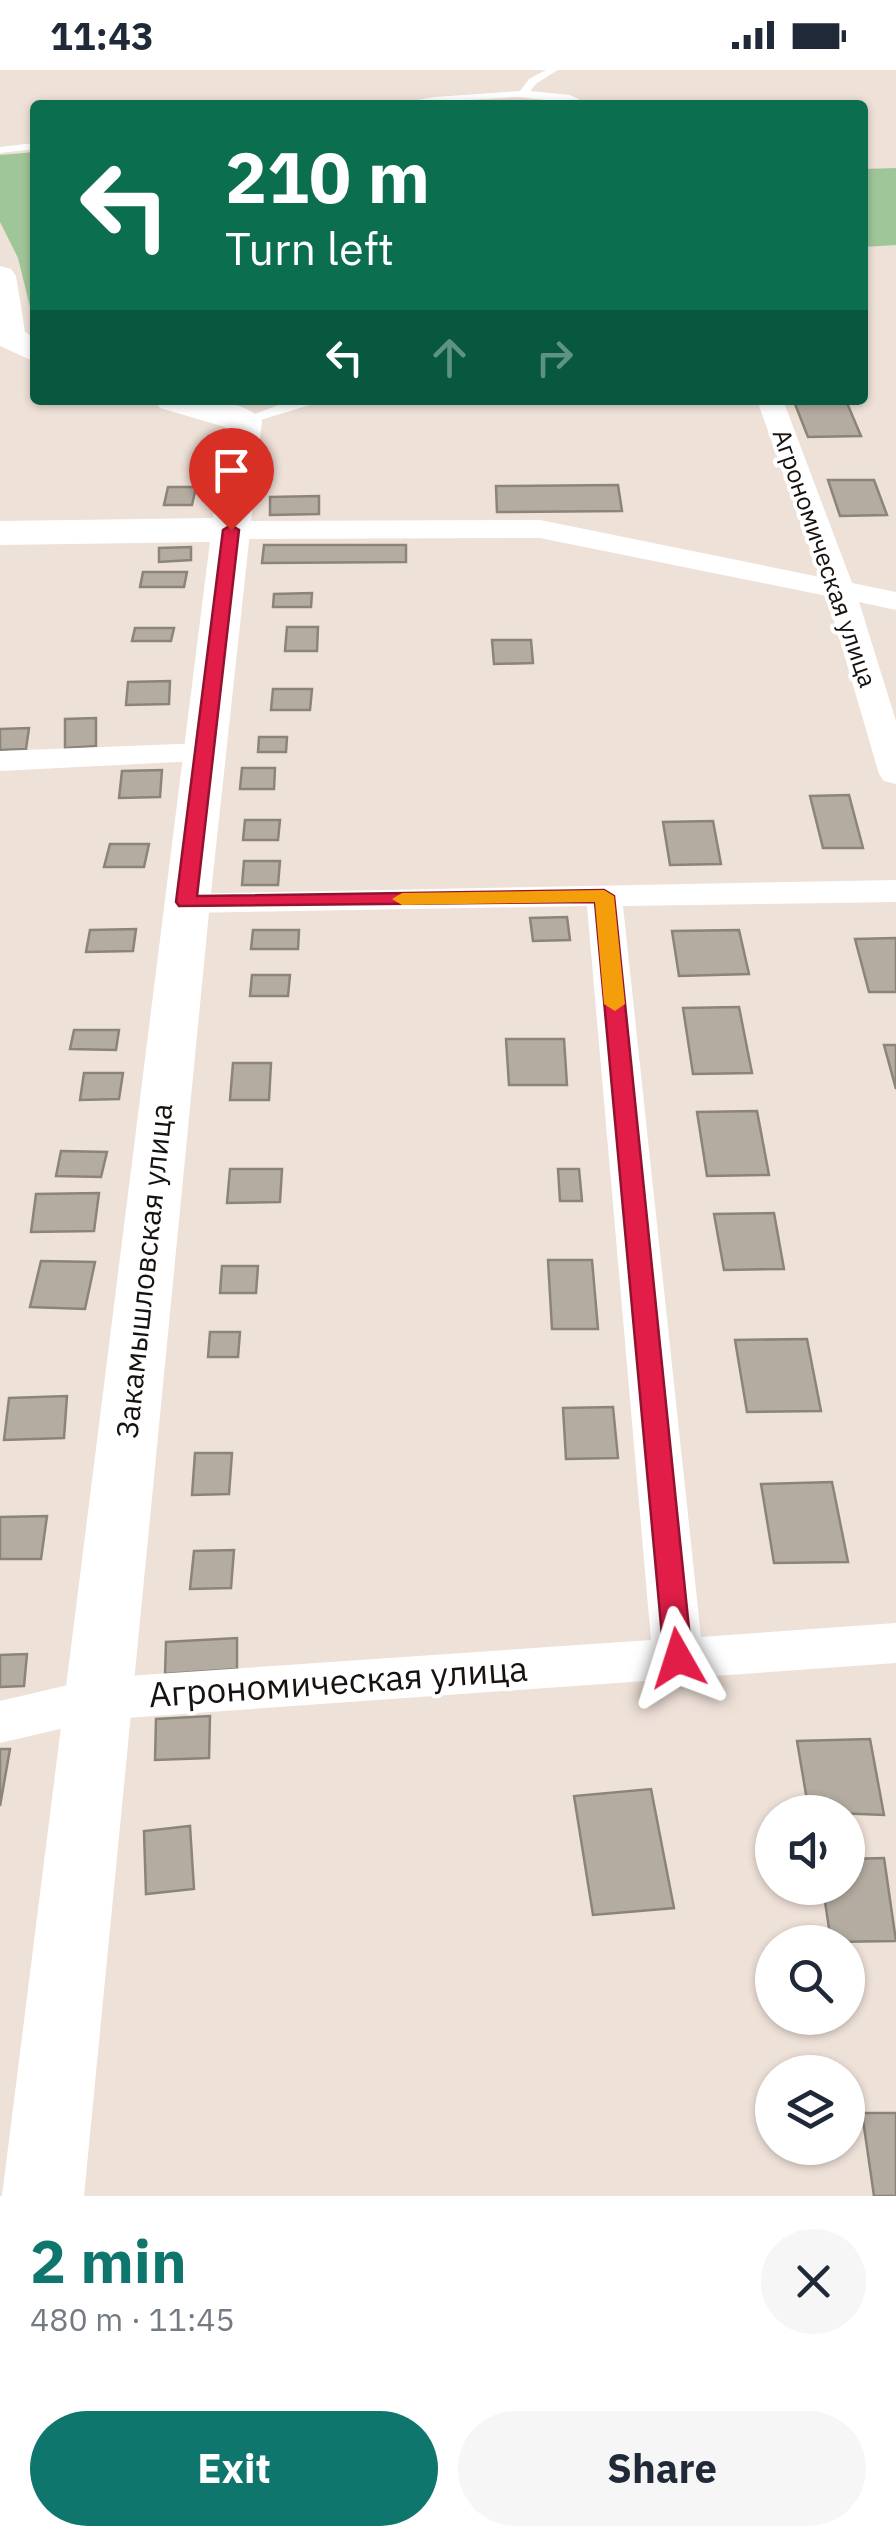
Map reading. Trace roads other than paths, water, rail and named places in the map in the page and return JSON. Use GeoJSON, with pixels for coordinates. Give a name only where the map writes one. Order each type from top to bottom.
{"type":"FeatureCollection","features":[{"type":"Feature","properties":{"kind":"street"},"geometry":{"type":"LineString","coordinates":[[0,276],[15,344]]}},
{"type":"Feature","properties":{"kind":"street"},"geometry":{"type":"LineString","coordinates":[[190,405],[244,420]]}},
{"type":"Feature","properties":{"kind":"street","name":"Агрономическая улица"},"geometry":{"type":"LineString","coordinates":[[772,405],[840,590],[896,774]]}},
{"type":"Feature","properties":{"kind":"street","name":"Закамышловская улица"},"geometry":{"type":"LineString","coordinates":[[43,2196],[186,902],[244,420]]}},
{"type":"Feature","properties":{"kind":"street"},"geometry":{"type":"LineString","coordinates":[[0,533],[540,529],[896,601]]}},
{"type":"Feature","properties":{"kind":"street"},"geometry":{"type":"LineString","coordinates":[[0,761],[204,752]]}},
{"type":"Feature","properties":{"kind":"street"},"geometry":{"type":"LineString","coordinates":[[186,902],[896,892]]}},
{"type":"Feature","properties":{"kind":"street"},"geometry":{"type":"LineString","coordinates":[[604,896],[678,1658]]}},
{"type":"Feature","properties":{"kind":"street","name":"Агрономическая улица"},"geometry":{"type":"LineString","coordinates":[[0,1722],[98,1699],[896,1643]]}},
{"type":"Feature","properties":{"kind":"lane"},"geometry":{"type":"LineString","coordinates":[[522,95],[533,81],[553,70]]}},
{"type":"Feature","properties":{"kind":"lane"},"geometry":{"type":"LineString","coordinates":[[457,100],[522,95],[578,100]]}},
{"type":"Feature","properties":{"kind":"lane"},"geometry":{"type":"LineString","coordinates":[[0,150],[30,147]]}},
{"type":"Feature","properties":{"kind":"lane"},"geometry":{"type":"LineString","coordinates":[[244,420],[289,405]]}}]}
